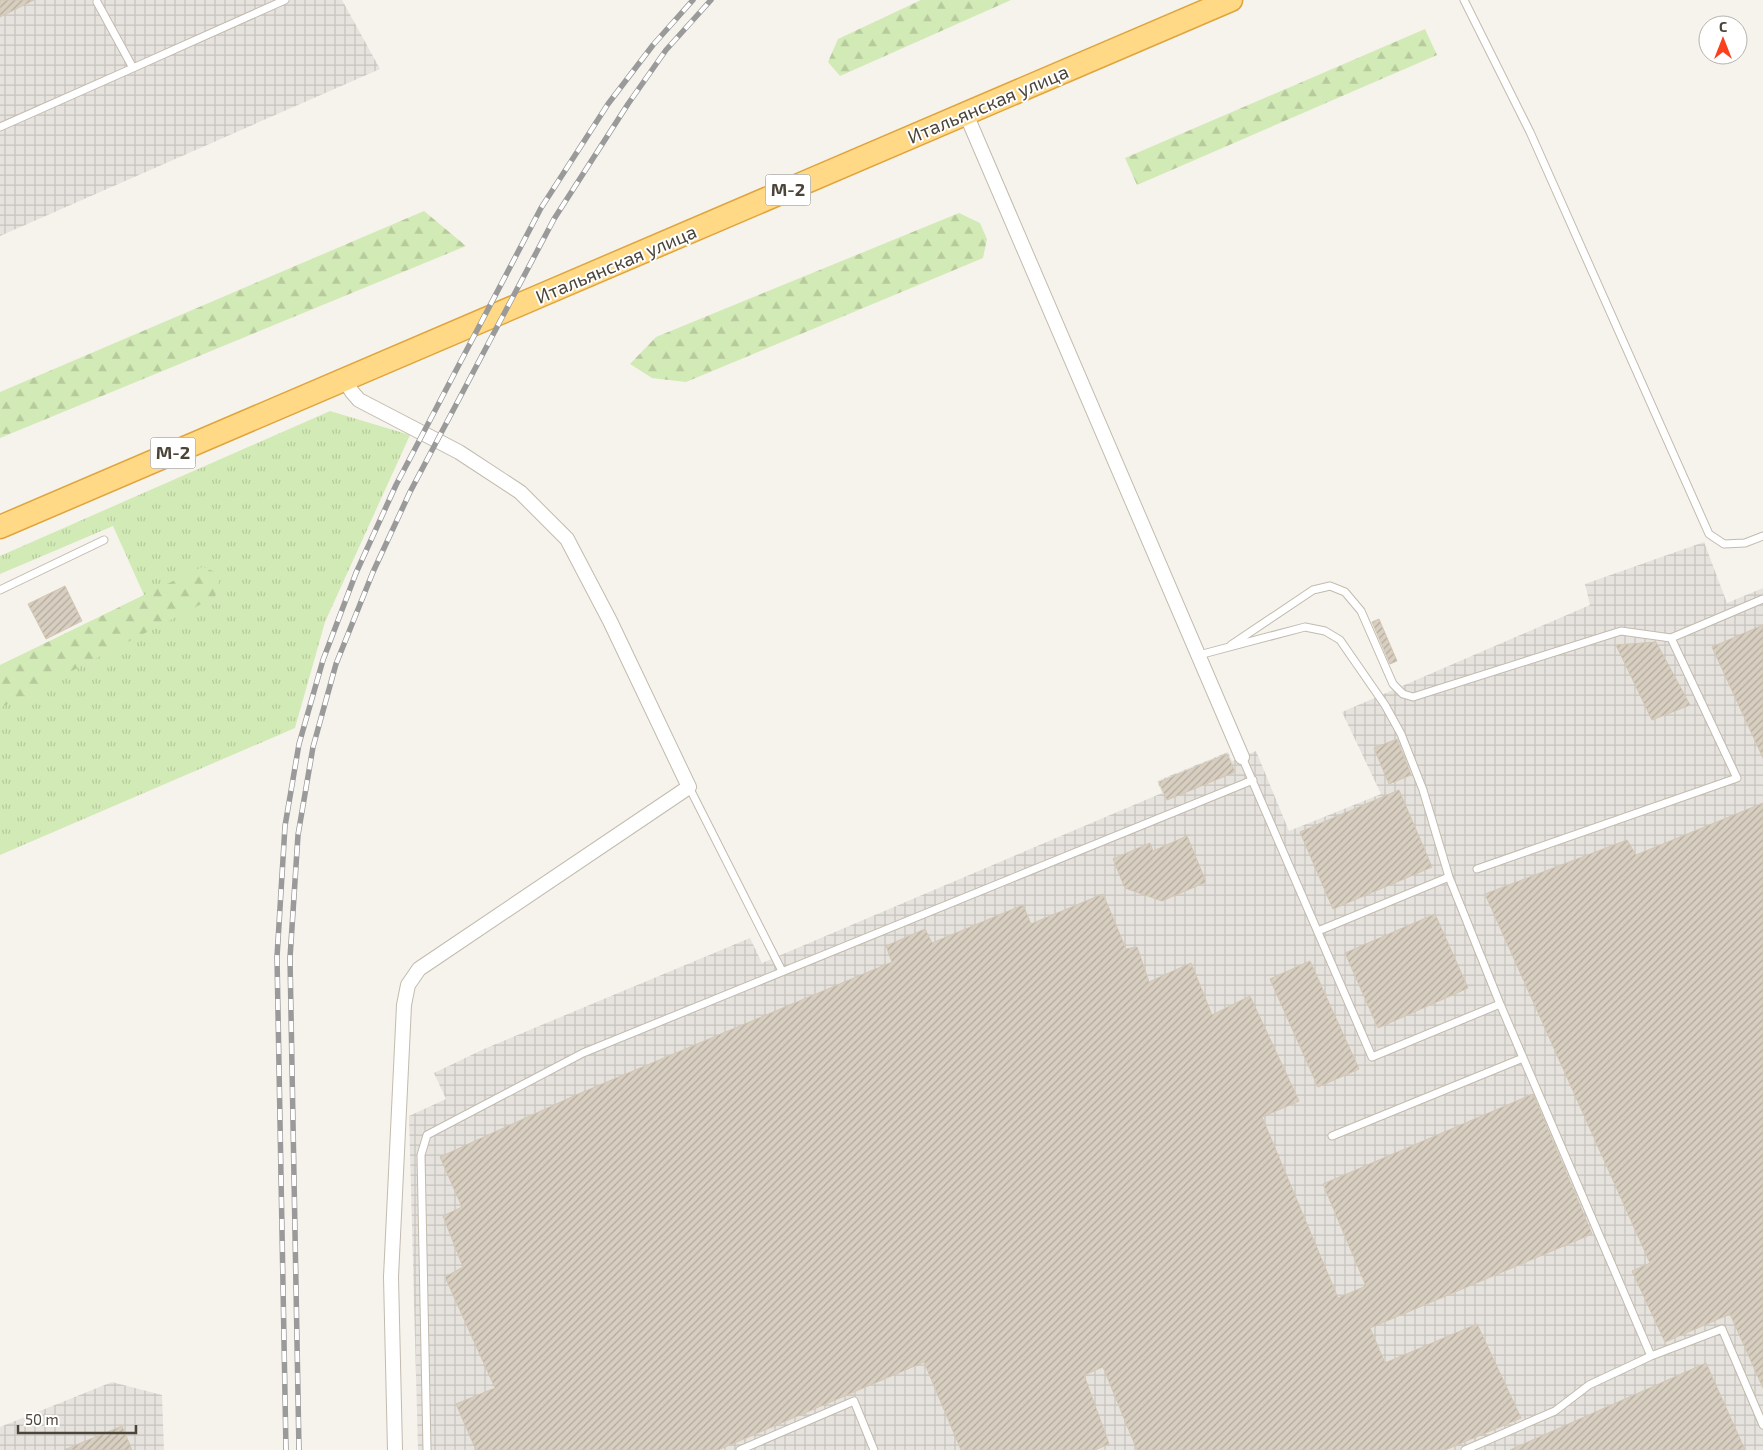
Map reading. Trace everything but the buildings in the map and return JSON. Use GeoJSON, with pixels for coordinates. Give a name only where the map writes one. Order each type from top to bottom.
{"type":"FeatureCollection","features":[{"type":"Feature","properties":{"kind":"highway","name":"Итальянская улица"},"geometry":{"type":"LineString","coordinates":[[0,527],[1231,0]]}},
{"type":"Feature","properties":{"kind":"street"},"geometry":{"type":"LineString","coordinates":[[966,114],[1242,757]]}},
{"type":"Feature","properties":{"kind":"street"},"geometry":{"type":"LineString","coordinates":[[346,380],[352,392],[359,400],[459,452],[520,492],[566,539],[610,621],[689,787],[419,969],[408,985],[404,1006],[391,1277],[395,1450]]}},
{"type":"Feature","properties":{"kind":"lane"},"geometry":{"type":"LineString","coordinates":[[0,127],[285,0]]}},
{"type":"Feature","properties":{"kind":"lane"},"geometry":{"type":"LineString","coordinates":[[1464,0],[1530,132],[1709,534],[1724,544],[1745,543],[1763,536]]}},
{"type":"Feature","properties":{"kind":"lane"},"geometry":{"type":"LineString","coordinates":[[97,2],[133,68]]}},
{"type":"Feature","properties":{"kind":"lane"},"geometry":{"type":"LineString","coordinates":[[0,590],[104,540]]}},
{"type":"Feature","properties":{"kind":"lane"},"geometry":{"type":"LineString","coordinates":[[1231,646],[1313,590],[1330,586],[1345,592],[1361,611],[1393,684],[1403,694],[1413,697],[1620,631],[1672,638],[1763,599]]}},
{"type":"Feature","properties":{"kind":"lane"},"geometry":{"type":"LineString","coordinates":[[1199,655],[1305,627],[1325,631],[1340,640],[1386,705],[1401,734],[1423,790],[1449,877],[1500,1004],[1651,1356]]}},
{"type":"Feature","properties":{"kind":"lane"},"geometry":{"type":"LineString","coordinates":[[1477,869],[1737,778],[1672,638]]}},
{"type":"Feature","properties":{"kind":"lane"},"geometry":{"type":"LineString","coordinates":[[1242,757],[1372,1057],[1500,1004]]}},
{"type":"Feature","properties":{"kind":"lane"},"geometry":{"type":"LineString","coordinates":[[427,1450],[420,1156],[426,1135],[583,1054],[1252,780]]}},
{"type":"Feature","properties":{"kind":"lane"},"geometry":{"type":"LineString","coordinates":[[689,787],[782,971]]}},
{"type":"Feature","properties":{"kind":"lane"},"geometry":{"type":"LineString","coordinates":[[1318,931],[1449,877]]}},
{"type":"Feature","properties":{"kind":"lane"},"geometry":{"type":"LineString","coordinates":[[1332,1136],[1523,1058]]}},
{"type":"Feature","properties":{"kind":"lane"},"geometry":{"type":"LineString","coordinates":[[1465,1450],[1555,1411],[1588,1384],[1651,1356],[1722,1329],[1763,1425]]}},
{"type":"Feature","properties":{"kind":"lane"},"geometry":{"type":"LineString","coordinates":[[740,1450],[854,1401],[874,1450]]}},
{"type":"Feature","properties":{"kind":"shaded area"},"geometry":{"type":"Polygon","coordinates":[[[0,0],[342,0],[380,69],[0,236],[0,0]]]}},
{"type":"Feature","properties":{"kind":"shaded area"},"geometry":{"type":"Polygon","coordinates":[[[1704,542],[1727,603],[1763,588],[1763,1450],[418,1450],[409,1116],[446,1099],[434,1073],[484,1049],[750,938],[762,963],[1162,793],[1157,781],[1228,752],[1232,761],[1256,751],[1289,831],[1381,794],[1342,712],[1590,605],[1585,584],[1704,542]]]}},
{"type":"Feature","properties":{"kind":"shaded area"},"geometry":{"type":"Polygon","coordinates":[[[112,1382],[162,1395],[164,1450],[0,1450],[0,1427],[112,1382]]]}},
{"type":"Feature","properties":{"kind":"green space"},"geometry":{"type":"Polygon","coordinates":[[[921,0],[1011,0],[840,76],[828,62],[838,39],[921,0]]]}},
{"type":"Feature","properties":{"kind":"green space"},"geometry":{"type":"Polygon","coordinates":[[[1425,29],[1437,55],[1137,185],[1125,158],[1425,29]]]}},
{"type":"Feature","properties":{"kind":"green space"},"geometry":{"type":"Polygon","coordinates":[[[424,211],[466,246],[0,438],[0,392],[424,211]]]}},
{"type":"Feature","properties":{"kind":"green space"},"geometry":{"type":"Polygon","coordinates":[[[959,213],[980,223],[987,239],[983,258],[686,382],[652,378],[630,364],[656,337],[959,213]]]}},
{"type":"Feature","properties":{"kind":"green space"},"geometry":{"type":"Polygon","coordinates":[[[330,411],[410,435],[325,622],[295,728],[0,855],[0,666],[144,595],[113,526],[0,574],[0,556],[330,411]]]}},
{"type":"Feature","properties":{"kind":"green space"},"geometry":{"type":"Polygon","coordinates":[[[202,567],[221,574],[215,597],[0,708],[0,665],[202,567]]]}},
{"type":"Feature","properties":{"kind":"railway"},"geometry":{"type":"LineString","coordinates":[[286,1450],[277,957],[285,826],[299,744],[323,660],[356,573],[396,485],[541,208],[608,104],[653,45],[693,0]]}},
{"type":"Feature","properties":{"kind":"railway"},"geometry":{"type":"LineString","coordinates":[[299,1450],[290,958],[298,835],[313,747],[336,664],[373,572],[410,492],[554,219],[628,104],[666,50],[711,0]]}}]}
